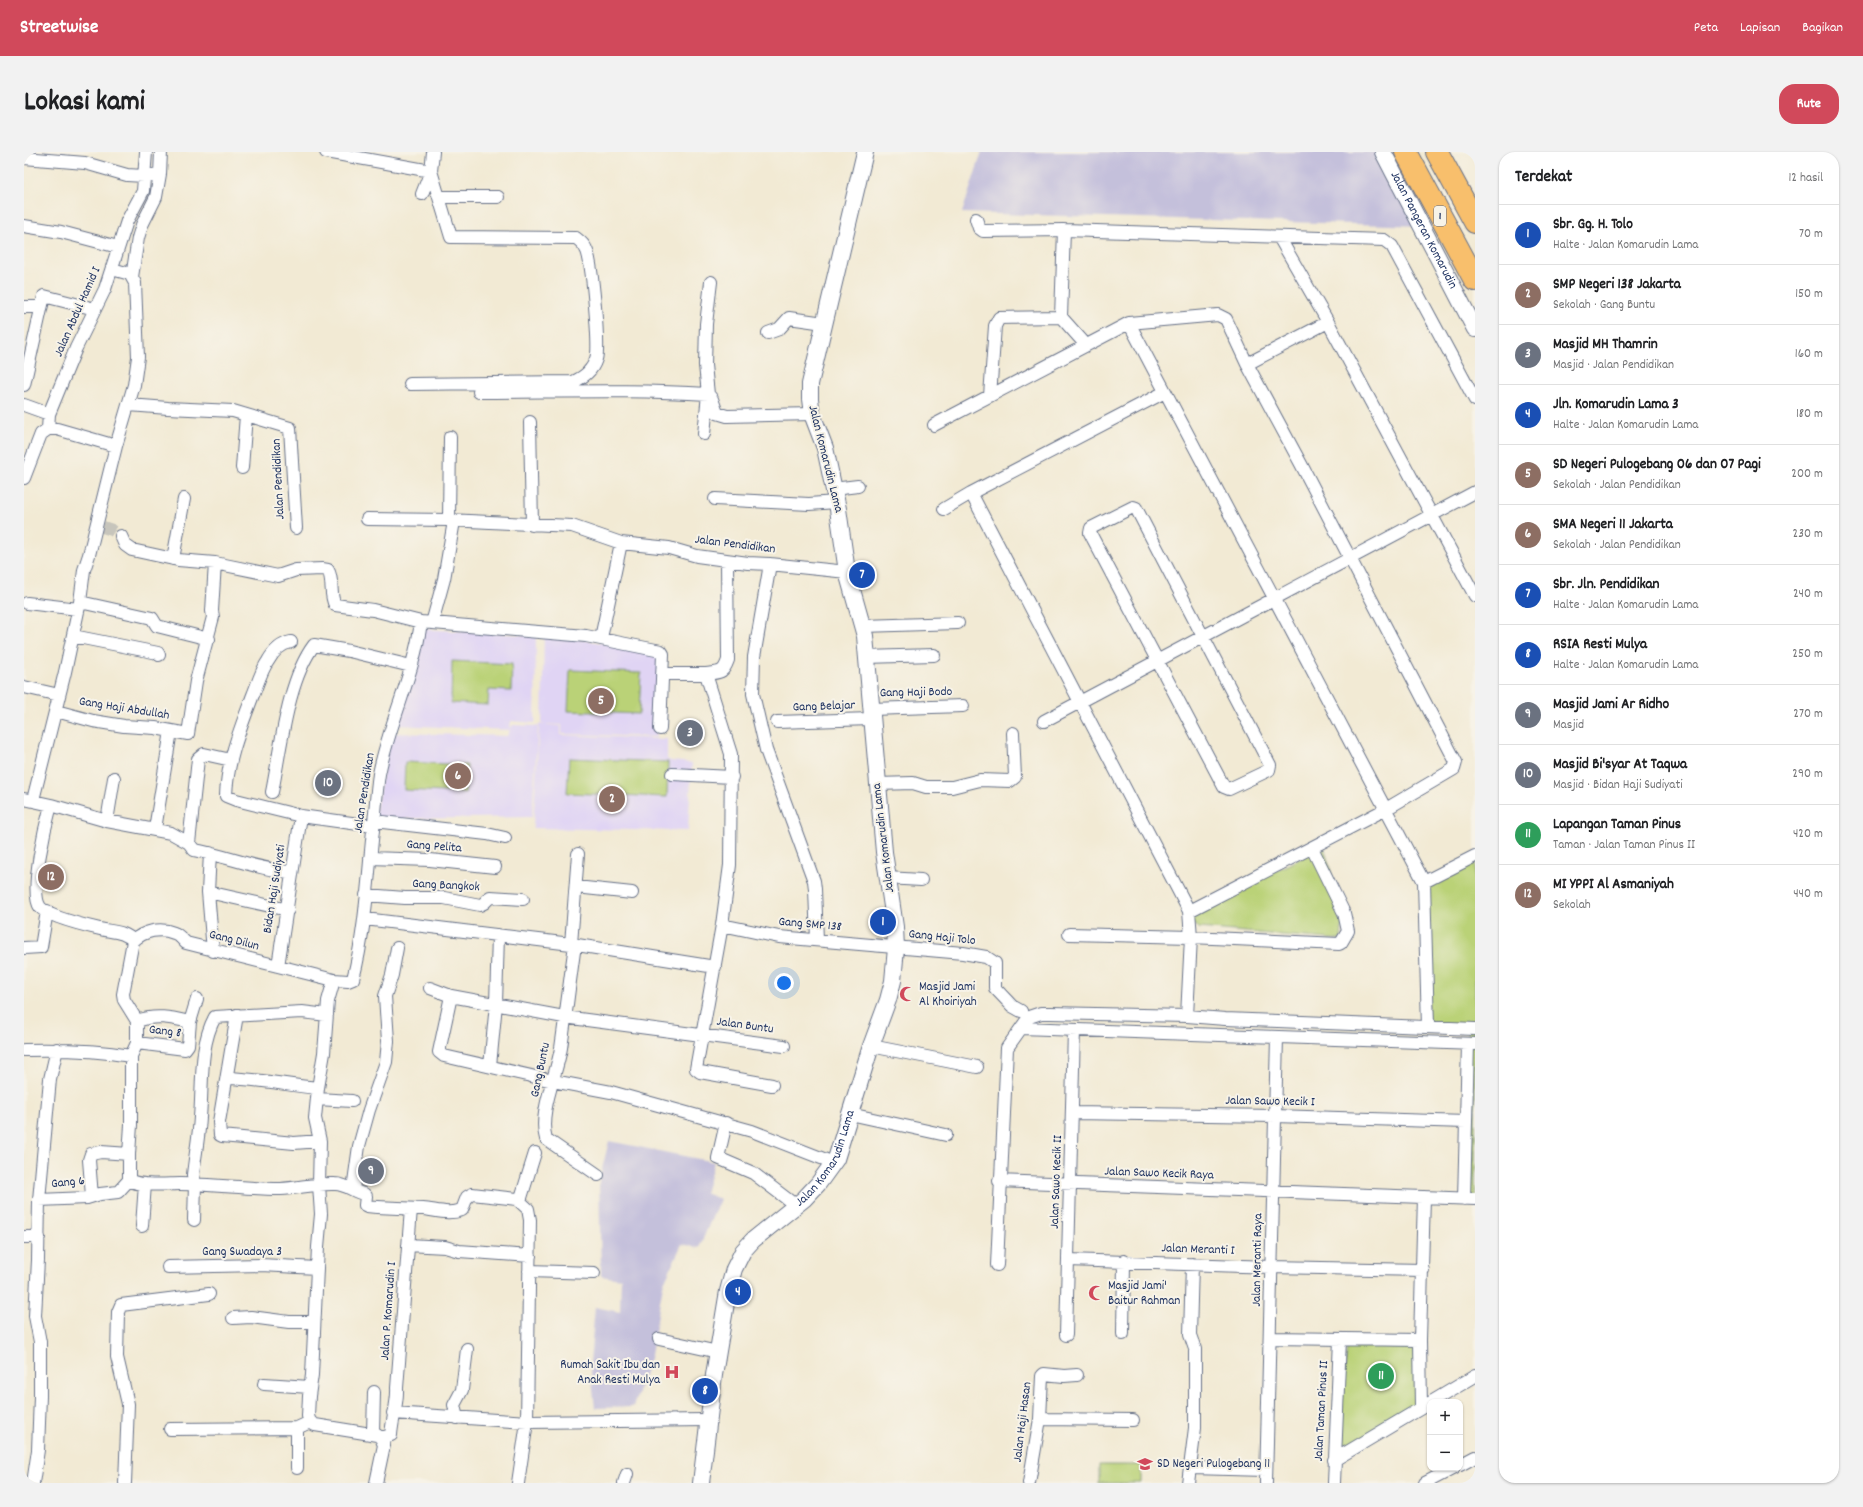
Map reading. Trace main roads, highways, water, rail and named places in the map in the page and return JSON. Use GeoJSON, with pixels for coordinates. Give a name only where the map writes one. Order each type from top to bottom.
{"type":"FeatureCollection","features":[{"type":"Feature","properties":{"kind":"highway","name":"1"},"geometry":{"type":"LineString","coordinates":[[1406,152],[1475,280]]}},
{"type":"Feature","properties":{"kind":"highway","name":"1"},"geometry":{"type":"LineString","coordinates":[[1437,152],[1475,222]]}},
{"type":"Feature","properties":{"kind":"tunnel"},"geometry":{"type":"LineString","coordinates":[[103,527],[112,530],[121,536]]}},
{"type":"Feature","properties":{"kind":"place","name":"Sbr. Jln. Pendidikan"},"geometry":{"type":"Point","coordinates":[862,575]}},
{"type":"Feature","properties":{"kind":"place","name":"SD Negeri Pulogebang 06 dan 07 Pagi"},"geometry":{"type":"Point","coordinates":[601,701]}},
{"type":"Feature","properties":{"kind":"place","name":"Masjid MH Thamrin"},"geometry":{"type":"Point","coordinates":[690,733]}},
{"type":"Feature","properties":{"kind":"place","name":"SMA Negeri 11 Jakarta"},"geometry":{"type":"Point","coordinates":[458,776]}},
{"type":"Feature","properties":{"kind":"place","name":"Masjid Bi'syar At Taqwa"},"geometry":{"type":"Point","coordinates":[328,783]}},
{"type":"Feature","properties":{"kind":"place","name":"SMP Negeri 138 Jakarta"},"geometry":{"type":"Point","coordinates":[612,799]}},
{"type":"Feature","properties":{"kind":"place","name":"MI YPPI Al Asmaniyah"},"geometry":{"type":"Point","coordinates":[51,877]}},
{"type":"Feature","properties":{"kind":"place","name":"Sbr. Gg. H. Tolo"},"geometry":{"type":"Point","coordinates":[883,922]}},
{"type":"Feature","properties":{"kind":"place","name":"Masjid Jami Al Khoiriyah"},"geometry":{"type":"Point","coordinates":[907,994]}},
{"type":"Feature","properties":{"kind":"place","name":"Masjid Jami Ar Ridho"},"geometry":{"type":"Point","coordinates":[371,1171]}},
{"type":"Feature","properties":{"kind":"place","name":"Jln. Komarudin Lama 3"},"geometry":{"type":"Point","coordinates":[738,1292]}},
{"type":"Feature","properties":{"kind":"place","name":"Masjid Jami' Baitur Rahman"},"geometry":{"type":"Point","coordinates":[1096,1293]}},
{"type":"Feature","properties":{"kind":"place","name":"Rumah Sakit Ibu dan Anak Resti Mulya"},"geometry":{"type":"Point","coordinates":[672,1372]}},
{"type":"Feature","properties":{"kind":"place","name":"Lapangan Taman Pinus"},"geometry":{"type":"Point","coordinates":[1381,1376]}},
{"type":"Feature","properties":{"kind":"place","name":"RSIA Resti Mulya"},"geometry":{"type":"Point","coordinates":[705,1391]}},
{"type":"Feature","properties":{"kind":"place","name":"SD Negeri Pulogebang 11"},"geometry":{"type":"Point","coordinates":[1145,1464]}}]}
